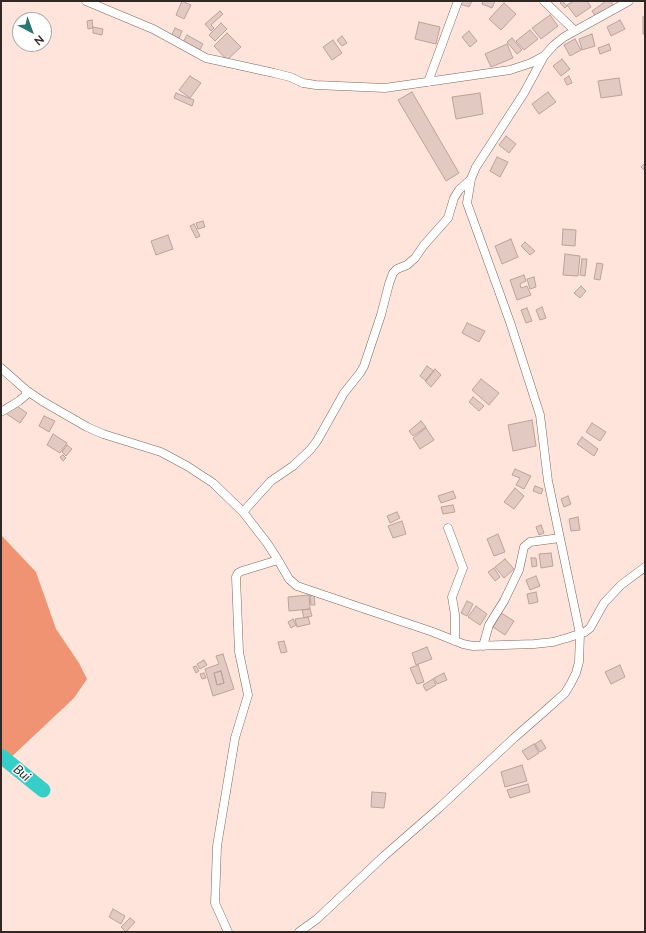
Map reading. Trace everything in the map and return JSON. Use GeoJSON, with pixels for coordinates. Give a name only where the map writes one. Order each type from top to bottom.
{"type":"FeatureCollection","features":[{"type":"Feature","properties":{"kind":"street"},"geometry":{"type":"LineString","coordinates":[[86,1],[153,29],[206,58],[274,73],[303,83],[316,85],[385,88],[510,70],[544,56]]}},
{"type":"Feature","properties":{"kind":"street"},"geometry":{"type":"LineString","coordinates":[[428,82],[458,1]]}},
{"type":"Feature","properties":{"kind":"street"},"geometry":{"type":"LineString","coordinates":[[544,1],[574,30]]}},
{"type":"Feature","properties":{"kind":"street"},"geometry":{"type":"LineString","coordinates":[[243,512],[271,481],[292,466],[310,450],[317,441],[344,393],[364,366],[393,274],[397,269],[407,265],[415,258],[424,245],[448,218],[454,198],[459,190],[470,179],[476,167],[524,92],[544,56],[554,45],[574,30],[629,1]]}},
{"type":"Feature","properties":{"kind":"street"},"geometry":{"type":"LineString","coordinates":[[467,203],[470,179]]}},
{"type":"Feature","properties":{"kind":"street"},"geometry":{"type":"LineString","coordinates":[[299,932],[317,919],[384,856],[440,808],[564,693],[571,683],[579,662],[580,634],[548,481],[540,415],[510,322],[467,203],[459,190]]}},
{"type":"Feature","properties":{"kind":"street"},"geometry":{"type":"LineString","coordinates":[[1,368],[26,390],[42,401],[87,426],[103,434],[161,452],[187,466],[213,483],[243,512],[278,560],[289,579],[297,586],[390,617],[455,641],[473,646],[484,646],[553,642],[580,634],[590,628],[604,603],[621,585],[645,567]]}},
{"type":"Feature","properties":{"kind":"street"},"geometry":{"type":"LineString","coordinates":[[1,412],[26,395],[26,390]]}},
{"type":"Feature","properties":{"kind":"street"},"geometry":{"type":"LineString","coordinates":[[448,528],[463,568],[452,597],[455,615],[455,641]]}},
{"type":"Feature","properties":{"kind":"street"},"geometry":{"type":"LineString","coordinates":[[484,646],[489,625],[504,601],[519,570],[524,547],[530,542],[560,538]]}},
{"type":"Feature","properties":{"kind":"street"},"geometry":{"type":"LineString","coordinates":[[228,932],[215,903],[218,846],[235,738],[248,695],[239,652],[236,577],[238,573],[242,571],[278,560]]}},
{"type":"Feature","properties":{"kind":"shaded area"},"geometry":{"type":"Polygon","coordinates":[[[1,535],[36,572],[56,629],[79,663],[87,679],[74,698],[7,761],[1,764],[1,535]]]}},
{"type":"Feature","properties":{"kind":"building"},"geometry":{"type":"Polygon","coordinates":[[[182,1],[191,5],[184,19],[176,15],[182,1]]]}},
{"type":"Feature","properties":{"kind":"building"},"geometry":{"type":"Polygon","coordinates":[[[461,1],[472,1],[469,7],[460,4],[461,1]]]}},
{"type":"Feature","properties":{"kind":"building"},"geometry":{"type":"Polygon","coordinates":[[[483,1],[495,1],[492,8],[482,4],[483,1]]]}},
{"type":"Feature","properties":{"kind":"building"},"geometry":{"type":"Polygon","coordinates":[[[562,1],[567,6],[565,8],[560,3],[562,1]]]}},
{"type":"Feature","properties":{"kind":"building"},"geometry":{"type":"Polygon","coordinates":[[[574,1],[587,1],[591,7],[576,17],[567,5],[574,1]]]}},
{"type":"Feature","properties":{"kind":"building"},"geometry":{"type":"Polygon","coordinates":[[[606,1],[611,1],[613,5],[596,17],[592,11],[606,1]]]}},
{"type":"Feature","properties":{"kind":"building"},"geometry":{"type":"Polygon","coordinates":[[[504,3],[516,14],[501,30],[489,19],[504,3]]]}},
{"type":"Feature","properties":{"kind":"building"},"geometry":{"type":"Polygon","coordinates":[[[220,11],[223,14],[211,25],[214,28],[211,31],[205,24],[220,11]]]}},
{"type":"Feature","properties":{"kind":"building"},"geometry":{"type":"Polygon","coordinates":[[[550,15],[558,26],[541,39],[532,28],[550,15]]]}},
{"type":"Feature","properties":{"kind":"building"},"geometry":{"type":"Polygon","coordinates":[[[643,17],[645,17],[645,34],[643,34],[643,17]]]}},
{"type":"Feature","properties":{"kind":"building"},"geometry":{"type":"Polygon","coordinates":[[[92,20],[93,28],[88,29],[87,21],[92,20]]]}},
{"type":"Feature","properties":{"kind":"building"},"geometry":{"type":"Polygon","coordinates":[[[620,20],[625,29],[611,36],[607,27],[620,20]]]}},
{"type":"Feature","properties":{"kind":"building"},"geometry":{"type":"Polygon","coordinates":[[[419,22],[440,27],[436,44],[415,39],[419,22]]]}},
{"type":"Feature","properties":{"kind":"building"},"geometry":{"type":"Polygon","coordinates":[[[221,23],[227,29],[215,41],[209,35],[221,23]]]}},
{"type":"Feature","properties":{"kind":"building"},"geometry":{"type":"Polygon","coordinates":[[[93,27],[103,29],[102,35],[93,33],[93,27]]]}},
{"type":"Feature","properties":{"kind":"building"},"geometry":{"type":"Polygon","coordinates":[[[175,28],[182,31],[177,43],[170,39],[175,28]]]}},
{"type":"Feature","properties":{"kind":"building"},"geometry":{"type":"Polygon","coordinates":[[[530,30],[538,39],[524,50],[516,41],[530,30]]]}},
{"type":"Feature","properties":{"kind":"building"},"geometry":{"type":"Polygon","coordinates":[[[469,31],[477,41],[470,47],[462,37],[469,31]]]}},
{"type":"Feature","properties":{"kind":"building"},"geometry":{"type":"Polygon","coordinates":[[[227,33],[241,47],[227,60],[214,46],[227,33]]]}},
{"type":"Feature","properties":{"kind":"building"},"geometry":{"type":"Polygon","coordinates":[[[592,34],[595,46],[582,50],[579,39],[592,34]]]}},
{"type":"Feature","properties":{"kind":"building"},"geometry":{"type":"Polygon","coordinates":[[[187,35],[203,44],[197,55],[181,46],[187,35]]]}},
{"type":"Feature","properties":{"kind":"building"},"geometry":{"type":"Polygon","coordinates":[[[342,36],[347,43],[342,46],[337,40],[342,36]]]}},
{"type":"Feature","properties":{"kind":"building"},"geometry":{"type":"Polygon","coordinates":[[[512,38],[522,50],[517,54],[507,42],[512,38]]]}},
{"type":"Feature","properties":{"kind":"building"},"geometry":{"type":"Polygon","coordinates":[[[575,39],[581,50],[570,56],[564,45],[575,39]]]}},
{"type":"Feature","properties":{"kind":"building"},"geometry":{"type":"Polygon","coordinates":[[[333,40],[342,53],[332,60],[323,47],[333,40]]]}},
{"type":"Feature","properties":{"kind":"building"},"geometry":{"type":"Polygon","coordinates":[[[507,44],[513,58],[491,67],[485,54],[507,44]]]}},
{"type":"Feature","properties":{"kind":"building"},"geometry":{"type":"Polygon","coordinates":[[[609,44],[611,50],[600,54],[598,48],[609,44]]]}},
{"type":"Feature","properties":{"kind":"building"},"geometry":{"type":"Polygon","coordinates":[[[562,59],[570,69],[561,76],[553,66],[562,59]]]}},
{"type":"Feature","properties":{"kind":"building"},"geometry":{"type":"Polygon","coordinates":[[[190,76],[201,83],[190,98],[179,90],[190,76]]]}},
{"type":"Feature","properties":{"kind":"building"},"geometry":{"type":"Polygon","coordinates":[[[569,76],[572,83],[567,85],[564,79],[569,76]]]}},
{"type":"Feature","properties":{"kind":"building"},"geometry":{"type":"Polygon","coordinates":[[[619,78],[622,95],[601,98],[598,81],[619,78]]]}},
{"type":"Feature","properties":{"kind":"building"},"geometry":{"type":"Polygon","coordinates":[[[412,92],[459,173],[446,181],[398,100],[412,92]]]}},
{"type":"Feature","properties":{"kind":"building"},"geometry":{"type":"Polygon","coordinates":[[[548,92],[556,102],[539,114],[532,104],[548,92]]]}},
{"type":"Feature","properties":{"kind":"building"},"geometry":{"type":"Polygon","coordinates":[[[176,93],[194,100],[192,106],[174,98],[176,93]]]}},
{"type":"Feature","properties":{"kind":"building"},"geometry":{"type":"Polygon","coordinates":[[[480,93],[483,114],[456,119],[452,97],[480,93]]]}},
{"type":"Feature","properties":{"kind":"building"},"geometry":{"type":"Polygon","coordinates":[[[506,136],[516,144],[509,153],[499,145],[506,136]]]}},
{"type":"Feature","properties":{"kind":"building"},"geometry":{"type":"Polygon","coordinates":[[[497,157],[508,162],[500,177],[490,171],[497,157]]]}},
{"type":"Feature","properties":{"kind":"building"},"geometry":{"type":"Polygon","coordinates":[[[645,163],[645,171],[641,167],[645,163]]]}},
{"type":"Feature","properties":{"kind":"building"},"geometry":{"type":"Polygon","coordinates":[[[203,221],[205,227],[198,229],[196,223],[203,221]]]}},
{"type":"Feature","properties":{"kind":"building"},"geometry":{"type":"Polygon","coordinates":[[[194,224],[200,236],[196,238],[190,226],[194,224]]]}},
{"type":"Feature","properties":{"kind":"building"},"geometry":{"type":"Polygon","coordinates":[[[563,229],[576,230],[575,246],[562,245],[563,229]]]}},
{"type":"Feature","properties":{"kind":"building"},"geometry":{"type":"Polygon","coordinates":[[[168,235],[173,249],[156,255],[151,241],[168,235]]]}},
{"type":"Feature","properties":{"kind":"building"},"geometry":{"type":"Polygon","coordinates":[[[511,239],[518,257],[502,264],[495,246],[511,239]]]}},
{"type":"Feature","properties":{"kind":"building"},"geometry":{"type":"Polygon","coordinates":[[[525,242],[535,251],[530,255],[521,246],[525,242]]]}},
{"type":"Feature","properties":{"kind":"building"},"geometry":{"type":"Polygon","coordinates":[[[565,254],[580,256],[578,276],[563,275],[565,254]]]}},
{"type":"Feature","properties":{"kind":"building"},"geometry":{"type":"Polygon","coordinates":[[[582,259],[587,259],[585,276],[580,275],[582,259]]]}},
{"type":"Feature","properties":{"kind":"building"},"geometry":{"type":"Polygon","coordinates":[[[597,263],[603,264],[600,280],[594,279],[597,263]]]}},
{"type":"Feature","properties":{"kind":"building"},"geometry":{"type":"Polygon","coordinates":[[[524,275],[526,281],[520,284],[521,288],[527,286],[531,295],[517,300],[510,280],[524,275]]]}},
{"type":"Feature","properties":{"kind":"building"},"geometry":{"type":"Polygon","coordinates":[[[534,277],[536,287],[530,289],[527,279],[534,277]]]}},
{"type":"Feature","properties":{"kind":"building"},"geometry":{"type":"Polygon","coordinates":[[[581,286],[586,291],[580,298],[574,293],[581,286]]]}},
{"type":"Feature","properties":{"kind":"building"},"geometry":{"type":"Polygon","coordinates":[[[542,307],[546,318],[540,320],[536,310],[542,307]]]}},
{"type":"Feature","properties":{"kind":"building"},"geometry":{"type":"Polygon","coordinates":[[[527,308],[532,321],[526,323],[521,310],[527,308]]]}},
{"type":"Feature","properties":{"kind":"building"},"geometry":{"type":"Polygon","coordinates":[[[467,323],[485,331],[479,342],[462,333],[467,323]]]}},
{"type":"Feature","properties":{"kind":"building"},"geometry":{"type":"Polygon","coordinates":[[[427,366],[434,371],[426,381],[420,376],[427,366]]]}},
{"type":"Feature","properties":{"kind":"building"},"geometry":{"type":"Polygon","coordinates":[[[435,369],[441,375],[431,387],[425,381],[435,369]]]}},
{"type":"Feature","properties":{"kind":"building"},"geometry":{"type":"Polygon","coordinates":[[[481,379],[499,393],[489,405],[472,390],[481,379]]]}},
{"type":"Feature","properties":{"kind":"building"},"geometry":{"type":"Polygon","coordinates":[[[473,397],[484,406],[479,411],[469,402],[473,397]]]}},
{"type":"Feature","properties":{"kind":"building"},"geometry":{"type":"Polygon","coordinates":[[[11,402],[27,413],[20,423],[4,412],[11,402]]]}},
{"type":"Feature","properties":{"kind":"building"},"geometry":{"type":"Polygon","coordinates":[[[44,416],[55,421],[49,432],[39,426],[44,416]]]}},
{"type":"Feature","properties":{"kind":"building"},"geometry":{"type":"Polygon","coordinates":[[[532,420],[536,446],[513,451],[508,425],[532,420]]]}},
{"type":"Feature","properties":{"kind":"building"},"geometry":{"type":"Polygon","coordinates":[[[421,421],[426,427],[413,436],[409,431],[421,421]]]}},
{"type":"Feature","properties":{"kind":"building"},"geometry":{"type":"Polygon","coordinates":[[[592,423],[606,432],[600,441],[586,432],[592,423]]]}},
{"type":"Feature","properties":{"kind":"building"},"geometry":{"type":"Polygon","coordinates":[[[426,428],[434,440],[420,449],[413,438],[426,428]]]}},
{"type":"Feature","properties":{"kind":"building"},"geometry":{"type":"Polygon","coordinates":[[[53,434],[67,443],[60,453],[47,445],[53,434]]]}},
{"type":"Feature","properties":{"kind":"building"},"geometry":{"type":"Polygon","coordinates":[[[582,437],[598,449],[594,456],[577,444],[582,437]]]}},
{"type":"Feature","properties":{"kind":"building"},"geometry":{"type":"Polygon","coordinates":[[[67,445],[72,449],[66,456],[62,452],[67,445]]]}},
{"type":"Feature","properties":{"kind":"building"},"geometry":{"type":"Polygon","coordinates":[[[63,455],[66,458],[63,461],[60,457],[63,455]]]}},
{"type":"Feature","properties":{"kind":"building"},"geometry":{"type":"Polygon","coordinates":[[[515,469],[531,476],[524,489],[516,485],[520,478],[512,475],[515,469]]]}},
{"type":"Feature","properties":{"kind":"building"},"geometry":{"type":"Polygon","coordinates":[[[535,486],[543,489],[541,494],[533,491],[535,486]]]}},
{"type":"Feature","properties":{"kind":"building"},"geometry":{"type":"Polygon","coordinates":[[[515,488],[524,496],[514,509],[504,502],[515,488]]]}},
{"type":"Feature","properties":{"kind":"building"},"geometry":{"type":"Polygon","coordinates":[[[453,491],[456,498],[441,503],[438,496],[453,491]]]}},
{"type":"Feature","properties":{"kind":"building"},"geometry":{"type":"Polygon","coordinates":[[[568,496],[571,504],[564,507],[561,499],[568,496]]]}},
{"type":"Feature","properties":{"kind":"building"},"geometry":{"type":"Polygon","coordinates":[[[453,505],[455,512],[443,514],[441,507],[453,505]]]}},
{"type":"Feature","properties":{"kind":"building"},"geometry":{"type":"Polygon","coordinates":[[[397,512],[400,518],[390,523],[387,516],[397,512]]]}},
{"type":"Feature","properties":{"kind":"building"},"geometry":{"type":"Polygon","coordinates":[[[578,517],[580,530],[571,531],[569,519],[578,517]]]}},
{"type":"Feature","properties":{"kind":"building"},"geometry":{"type":"Polygon","coordinates":[[[402,521],[406,534],[393,538],[388,526],[402,521]]]}},
{"type":"Feature","properties":{"kind":"building"},"geometry":{"type":"Polygon","coordinates":[[[541,525],[544,533],[539,535],[536,527],[541,525]]]}},
{"type":"Feature","properties":{"kind":"building"},"geometry":{"type":"Polygon","coordinates":[[[498,534],[505,552],[494,556],[487,539],[498,534]]]}},
{"type":"Feature","properties":{"kind":"building"},"geometry":{"type":"Polygon","coordinates":[[[551,553],[553,566],[541,568],[539,554],[551,553]]]}},
{"type":"Feature","properties":{"kind":"building"},"geometry":{"type":"Polygon","coordinates":[[[531,558],[536,558],[537,566],[532,567],[531,558]]]}},
{"type":"Feature","properties":{"kind":"building"},"geometry":{"type":"Polygon","coordinates":[[[505,559],[514,569],[504,578],[495,567],[505,559]]]}},
{"type":"Feature","properties":{"kind":"building"},"geometry":{"type":"Polygon","coordinates":[[[494,568],[500,577],[495,581],[488,572],[494,568]]]}},
{"type":"Feature","properties":{"kind":"building"},"geometry":{"type":"Polygon","coordinates":[[[536,576],[540,586],[530,590],[526,580],[536,576]]]}},
{"type":"Feature","properties":{"kind":"building"},"geometry":{"type":"Polygon","coordinates":[[[536,592],[538,602],[529,604],[527,594],[536,592]]]}},
{"type":"Feature","properties":{"kind":"building"},"geometry":{"type":"Polygon","coordinates":[[[309,595],[310,609],[289,611],[288,597],[309,595]]]}},
{"type":"Feature","properties":{"kind":"building"},"geometry":{"type":"Polygon","coordinates":[[[310,595],[314,595],[315,605],[311,605],[310,595]]]}},
{"type":"Feature","properties":{"kind":"building"},"geometry":{"type":"Polygon","coordinates":[[[467,601],[473,604],[467,616],[461,613],[467,601]]]}},
{"type":"Feature","properties":{"kind":"building"},"geometry":{"type":"Polygon","coordinates":[[[476,606],[487,614],[480,625],[468,617],[476,606]]]}},
{"type":"Feature","properties":{"kind":"building"},"geometry":{"type":"Polygon","coordinates":[[[310,609],[312,616],[304,618],[302,610],[310,609]]]}},
{"type":"Feature","properties":{"kind":"building"},"geometry":{"type":"Polygon","coordinates":[[[501,613],[514,621],[505,635],[493,627],[501,613]]]}},
{"type":"Feature","properties":{"kind":"building"},"geometry":{"type":"Polygon","coordinates":[[[308,617],[310,624],[297,627],[295,619],[308,617]]]}},
{"type":"Feature","properties":{"kind":"building"},"geometry":{"type":"Polygon","coordinates":[[[293,619],[296,625],[291,628],[288,622],[293,619]]]}},
{"type":"Feature","properties":{"kind":"building"},"geometry":{"type":"Polygon","coordinates":[[[284,641],[287,652],[281,653],[278,642],[284,641]]]}},
{"type":"Feature","properties":{"kind":"building"},"geometry":{"type":"Polygon","coordinates":[[[427,647],[432,659],[416,665],[412,653],[427,647]]]}},
{"type":"Feature","properties":{"kind":"building"},"geometry":{"type":"Polygon","coordinates":[[[223,654],[234,689],[213,696],[205,669],[219,664],[216,656],[223,654]],[[221,671],[214,673],[217,685],[224,683],[221,671]]]}},
{"type":"Feature","properties":{"kind":"building"},"geometry":{"type":"Polygon","coordinates":[[[204,660],[207,665],[200,669],[197,664],[204,660]]]}},
{"type":"Feature","properties":{"kind":"building"},"geometry":{"type":"Polygon","coordinates":[[[418,665],[424,682],[417,684],[410,668],[418,665]]]}},
{"type":"Feature","properties":{"kind":"building"},"geometry":{"type":"Polygon","coordinates":[[[620,665],[625,677],[611,684],[605,672],[620,665]]]}},
{"type":"Feature","properties":{"kind":"building"},"geometry":{"type":"Polygon","coordinates":[[[196,666],[199,671],[196,673],[193,667],[196,666]]]}},
{"type":"Feature","properties":{"kind":"building"},"geometry":{"type":"Polygon","coordinates":[[[221,671],[224,683],[217,685],[214,673],[221,671]]]}},
{"type":"Feature","properties":{"kind":"building"},"geometry":{"type":"Polygon","coordinates":[[[204,673],[206,678],[202,679],[200,674],[204,673]]]}},
{"type":"Feature","properties":{"kind":"building"},"geometry":{"type":"Polygon","coordinates":[[[444,673],[447,680],[437,684],[434,678],[444,673]]]}},
{"type":"Feature","properties":{"kind":"building"},"geometry":{"type":"Polygon","coordinates":[[[433,679],[436,685],[426,691],[423,685],[433,679]]]}},
{"type":"Feature","properties":{"kind":"building"},"geometry":{"type":"Polygon","coordinates":[[[541,740],[546,748],[540,752],[535,744],[541,740]]]}},
{"type":"Feature","properties":{"kind":"building"},"geometry":{"type":"Polygon","coordinates":[[[534,744],[539,753],[528,760],[522,751],[534,744]]]}},
{"type":"Feature","properties":{"kind":"building"},"geometry":{"type":"Polygon","coordinates":[[[522,765],[527,781],[505,787],[501,772],[522,765]]]}},
{"type":"Feature","properties":{"kind":"building"},"geometry":{"type":"Polygon","coordinates":[[[528,784],[530,792],[510,798],[507,790],[528,784]]]}},
{"type":"Feature","properties":{"kind":"building"},"geometry":{"type":"Polygon","coordinates":[[[372,792],[386,793],[384,808],[371,807],[372,792]]]}},
{"type":"Feature","properties":{"kind":"building"},"geometry":{"type":"Polygon","coordinates":[[[113,909],[125,916],[121,924],[109,917],[113,909]]]}},
{"type":"Feature","properties":{"kind":"building"},"geometry":{"type":"Polygon","coordinates":[[[130,918],[135,922],[126,932],[121,927],[130,918]]]}},
{"type":"Feature","properties":{"kind":"waterway","name":"Bui"},"geometry":{"type":"LineString","coordinates":[[1,756],[43,790]]}}]}
